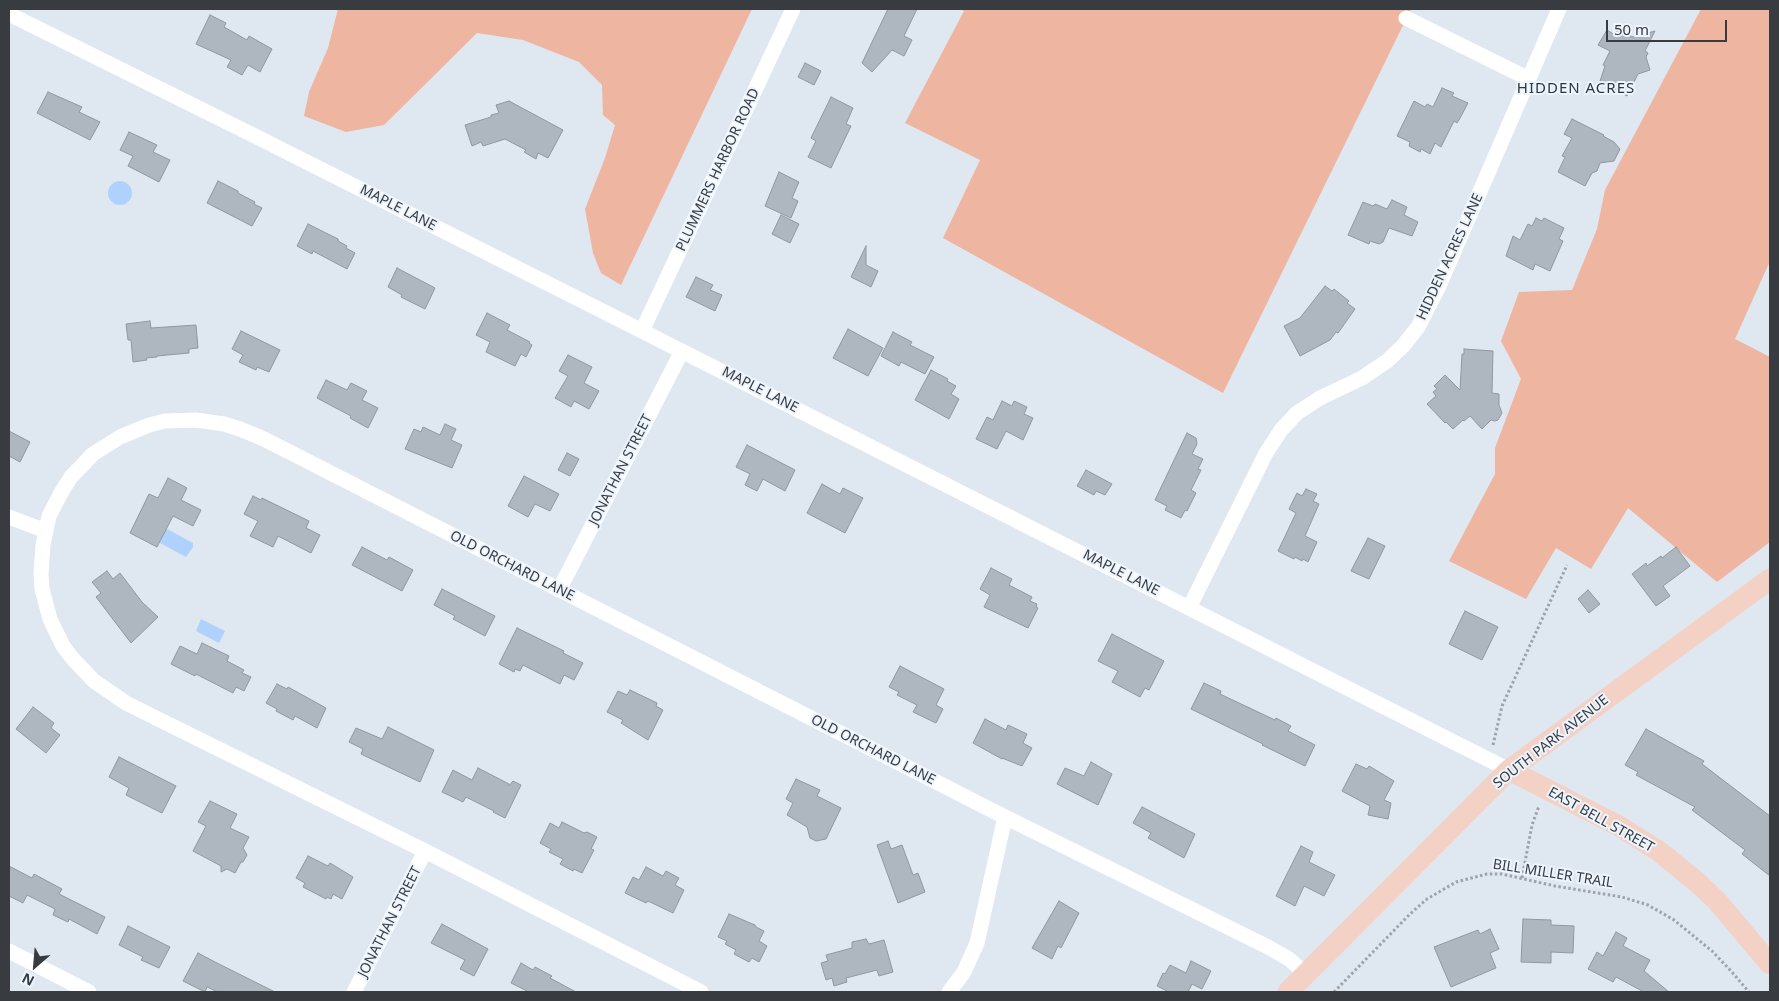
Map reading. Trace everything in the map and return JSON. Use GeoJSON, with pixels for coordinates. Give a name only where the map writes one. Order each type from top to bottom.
{"type":"FeatureCollection","features":[{"type":"Feature","properties":{"kind":"main road","name":"SOUTH PARK AVENUE"},"geometry":{"type":"LineString","coordinates":[[1288,992],[1509,770],[1770,578]]}},
{"type":"Feature","properties":{"kind":"main road","name":"EAST BELL STREET"},"geometry":{"type":"LineString","coordinates":[[1509,770],[1619,826],[1676,864],[1717,901],[1770,964]]}},
{"type":"Feature","properties":{"kind":"street","name":"PLUMMERS HARBOR ROAD"},"geometry":{"type":"LineString","coordinates":[[642,331],[793,9]]}},
{"type":"Feature","properties":{"kind":"street","name":"HIDDEN ACRES LANE"},"geometry":{"type":"LineString","coordinates":[[1189,608],[1266,453],[1281,430],[1297,413],[1320,398],[1362,378],[1388,361],[1418,327],[1439,286],[1559,9]]}},
{"type":"Feature","properties":{"kind":"street","name":"MAPLE LANE"},"geometry":{"type":"LineString","coordinates":[[9,14],[264,140],[1509,770]]}},
{"type":"Feature","properties":{"kind":"street"},"geometry":{"type":"LineString","coordinates":[[1406,18],[1529,79]]}},
{"type":"Feature","properties":{"kind":"street","name":"JONATHAN STREET"},"geometry":{"type":"LineString","coordinates":[[559,590],[682,351]]}},
{"type":"Feature","properties":{"kind":"street","name":"OLD ORCHARD LANE"},"geometry":{"type":"LineString","coordinates":[[701,992],[143,712],[126,703],[94,680],[73,659],[55,632],[46,604],[41,574],[42,545],[49,516],[62,491],[83,464],[120,437],[150,424],[180,420],[211,421],[264,439],[1005,817],[1268,948],[1289,959],[1306,974]]}},
{"type":"Feature","properties":{"kind":"street"},"geometry":{"type":"LineString","coordinates":[[9,517],[46,531]]}},
{"type":"Feature","properties":{"kind":"street"},"geometry":{"type":"LineString","coordinates":[[949,992],[964,972],[977,943],[1005,817]]}},
{"type":"Feature","properties":{"kind":"street","name":"JONATHAN STREET"},"geometry":{"type":"LineString","coordinates":[[354,992],[425,852]]}},
{"type":"Feature","properties":{"kind":"street"},"geometry":{"type":"LineString","coordinates":[[9,952],[89,992]]}},
{"type":"Feature","properties":{"kind":"path"},"geometry":{"type":"LineString","coordinates":[[1489,760],[1502,706],[1568,565]]}},
{"type":"Feature","properties":{"kind":"path"},"geometry":{"type":"LineString","coordinates":[[1522,878],[1532,825],[1546,789]]}},
{"type":"Feature","properties":{"kind":"path","name":"BILL MILLER TRAIL"},"geometry":{"type":"LineString","coordinates":[[1334,992],[1410,914],[1438,891],[1456,882],[1487,874],[1502,874],[1555,886],[1622,896],[1648,904],[1674,920],[1712,951],[1749,992]]}},
{"type":"Feature","properties":{"kind":"shaded area"},"geometry":{"type":"Polygon","coordinates":[[[338,9],[752,9],[621,285],[601,273],[593,253],[585,209],[605,158],[615,125],[603,115],[602,85],[579,62],[523,40],[477,33],[384,125],[346,132],[304,116],[309,92],[328,48],[338,9]]]}},
{"type":"Feature","properties":{"kind":"shaded area"},"geometry":{"type":"Polygon","coordinates":[[[960,9],[1411,9],[1223,393],[943,238],[980,160],[905,123],[964,11],[960,9]]]}},
{"type":"Feature","properties":{"kind":"shaded area"},"geometry":{"type":"Polygon","coordinates":[[[1701,9],[1770,9],[1770,261],[1735,339],[1770,357],[1770,542],[1717,582],[1628,508],[1591,569],[1556,548],[1526,599],[1449,561],[1495,474],[1495,448],[1521,379],[1501,341],[1519,292],[1572,290],[1597,229],[1605,190],[1701,9]]]}},
{"type":"Feature","properties":{"kind":"water"},"geometry":{"type":"Polygon","coordinates":[[[120,181],[129,184],[132,193],[129,202],[120,205],[111,202],[108,193],[111,184],[120,181]]]}},
{"type":"Feature","properties":{"kind":"water"},"geometry":{"type":"Polygon","coordinates":[[[167,529],[193,543],[193,547],[186,557],[160,543],[167,529]]]}},
{"type":"Feature","properties":{"kind":"water"},"geometry":{"type":"Polygon","coordinates":[[[201,619],[225,631],[219,643],[196,631],[201,619]]]}},
{"type":"Feature","properties":{"kind":"building"},"geometry":{"type":"Polygon","coordinates":[[[888,9],[917,9],[904,36],[912,40],[904,56],[892,50],[872,72],[862,63],[888,9]]]}},
{"type":"Feature","properties":{"kind":"building"},"geometry":{"type":"Polygon","coordinates":[[[210,15],[226,23],[224,27],[247,40],[249,36],[272,49],[260,72],[248,65],[242,75],[227,67],[231,60],[196,44],[210,15]]]}},
{"type":"Feature","properties":{"kind":"building"},"geometry":{"type":"Polygon","coordinates":[[[1607,30],[1615,35],[1617,30],[1633,37],[1655,31],[1645,51],[1648,53],[1646,57],[1650,70],[1638,74],[1627,96],[1600,81],[1605,66],[1603,65],[1610,51],[1598,45],[1607,30]]]}},
{"type":"Feature","properties":{"kind":"building"},"geometry":{"type":"Polygon","coordinates":[[[805,63],[821,71],[814,85],[798,77],[805,63]]]}},
{"type":"Feature","properties":{"kind":"building"},"geometry":{"type":"Polygon","coordinates":[[[1442,88],[1454,93],[1452,96],[1468,103],[1457,123],[1454,121],[1441,147],[1435,143],[1430,154],[1421,149],[1420,152],[1409,146],[1410,142],[1397,136],[1414,101],[1425,107],[1427,104],[1433,107],[1442,88]]]}},
{"type":"Feature","properties":{"kind":"building"},"geometry":{"type":"Polygon","coordinates":[[[48,92],[82,107],[79,112],[100,122],[90,140],[37,113],[48,92]]]}},
{"type":"Feature","properties":{"kind":"building"},"geometry":{"type":"Polygon","coordinates":[[[831,97],[853,108],[846,124],[851,126],[831,168],[808,157],[816,141],[811,138],[831,97]]]}},
{"type":"Feature","properties":{"kind":"building"},"geometry":{"type":"Polygon","coordinates":[[[509,101],[563,130],[548,158],[538,153],[536,159],[524,152],[526,150],[505,139],[483,146],[481,142],[472,146],[465,125],[499,113],[496,105],[509,101]]]}},
{"type":"Feature","properties":{"kind":"building"},"geometry":{"type":"Polygon","coordinates":[[[1572,119],[1604,135],[1620,149],[1614,161],[1600,163],[1597,171],[1592,173],[1585,186],[1558,172],[1565,157],[1562,156],[1572,138],[1564,134],[1572,119]]]}},
{"type":"Feature","properties":{"kind":"building"},"geometry":{"type":"Polygon","coordinates":[[[129,132],[157,145],[153,152],[170,160],[159,182],[128,166],[133,156],[120,150],[129,132]]]}},
{"type":"Feature","properties":{"kind":"building"},"geometry":{"type":"Polygon","coordinates":[[[779,172],[799,182],[792,198],[798,201],[791,218],[765,206],[779,172]]]}},
{"type":"Feature","properties":{"kind":"building"},"geometry":{"type":"Polygon","coordinates":[[[218,181],[238,191],[238,193],[262,208],[252,226],[207,203],[218,181]]]}},
{"type":"Feature","properties":{"kind":"building"},"geometry":{"type":"Polygon","coordinates":[[[1392,200],[1407,207],[1404,215],[1418,222],[1412,236],[1389,228],[1383,242],[1379,244],[1370,241],[1369,244],[1348,235],[1363,202],[1387,209],[1392,200]]]}},
{"type":"Feature","properties":{"kind":"building"},"geometry":{"type":"Polygon","coordinates":[[[781,215],[799,224],[790,243],[772,234],[781,215]]]}},
{"type":"Feature","properties":{"kind":"building"},"geometry":{"type":"Polygon","coordinates":[[[1536,218],[1542,221],[1544,218],[1564,228],[1559,239],[1563,241],[1550,271],[1535,264],[1533,270],[1506,256],[1513,236],[1520,240],[1528,224],[1532,226],[1536,218]]]}},
{"type":"Feature","properties":{"kind":"building"},"geometry":{"type":"Polygon","coordinates":[[[308,224],[338,239],[338,241],[347,246],[346,248],[355,253],[347,269],[313,251],[312,254],[297,246],[308,224]]]}},
{"type":"Feature","properties":{"kind":"building"},"geometry":{"type":"Polygon","coordinates":[[[866,246],[866,265],[878,271],[871,287],[851,277],[866,246]]]}},
{"type":"Feature","properties":{"kind":"building"},"geometry":{"type":"Polygon","coordinates":[[[397,268],[435,288],[425,309],[401,297],[402,295],[388,287],[397,268]]]}},
{"type":"Feature","properties":{"kind":"building"},"geometry":{"type":"Polygon","coordinates":[[[696,277],[713,285],[710,290],[722,295],[715,311],[686,297],[696,277]]]}},
{"type":"Feature","properties":{"kind":"building"},"geometry":{"type":"Polygon","coordinates":[[[1325,286],[1332,291],[1334,289],[1349,301],[1347,303],[1355,309],[1338,333],[1336,332],[1330,340],[1300,356],[1284,326],[1300,318],[1325,286]]]}},
{"type":"Feature","properties":{"kind":"building"},"geometry":{"type":"Polygon","coordinates":[[[487,313],[510,325],[507,330],[530,342],[532,345],[526,357],[521,354],[515,366],[486,352],[490,342],[476,335],[487,313]]]}},
{"type":"Feature","properties":{"kind":"building"},"geometry":{"type":"Polygon","coordinates":[[[150,321],[151,328],[196,325],[198,348],[189,349],[189,353],[157,356],[133,362],[131,340],[128,340],[126,324],[150,321]]]}},
{"type":"Feature","properties":{"kind":"building"},"geometry":{"type":"Polygon","coordinates":[[[848,329],[883,348],[868,376],[833,358],[848,329]]]}},
{"type":"Feature","properties":{"kind":"building"},"geometry":{"type":"Polygon","coordinates":[[[241,331],[280,350],[269,372],[257,367],[256,370],[239,362],[243,355],[232,349],[241,331]]]}},
{"type":"Feature","properties":{"kind":"building"},"geometry":{"type":"Polygon","coordinates":[[[893,332],[912,342],[910,345],[934,357],[925,374],[901,362],[899,366],[881,356],[893,332]]]}},
{"type":"Feature","properties":{"kind":"building"},"geometry":{"type":"Polygon","coordinates":[[[1464,349],[1493,351],[1492,393],[1499,394],[1499,405],[1502,413],[1498,420],[1491,420],[1482,429],[1470,416],[1453,429],[1427,404],[1436,396],[1433,392],[1437,389],[1434,386],[1445,375],[1460,390],[1462,354],[1464,354],[1464,349]]]}},
{"type":"Feature","properties":{"kind":"building"},"geometry":{"type":"Polygon","coordinates":[[[568,355],[592,367],[584,383],[599,391],[589,409],[574,401],[571,407],[555,398],[568,376],[559,371],[568,355]]]}},
{"type":"Feature","properties":{"kind":"building"},"geometry":{"type":"Polygon","coordinates":[[[931,370],[948,379],[947,381],[956,386],[951,394],[959,399],[949,419],[915,400],[931,370]]]}},
{"type":"Feature","properties":{"kind":"building"},"geometry":{"type":"Polygon","coordinates":[[[326,380],[347,390],[351,383],[367,391],[362,400],[378,408],[368,428],[350,418],[351,416],[317,398],[326,380]]]}},
{"type":"Feature","properties":{"kind":"building"},"geometry":{"type":"Polygon","coordinates":[[[1002,401],[1012,406],[1014,401],[1027,407],[1024,414],[1033,418],[1023,440],[1006,431],[997,449],[976,439],[987,417],[993,420],[1002,401]]]}},
{"type":"Feature","properties":{"kind":"building"},"geometry":{"type":"Polygon","coordinates":[[[445,424],[456,429],[451,440],[462,445],[452,468],[405,449],[414,429],[421,432],[423,427],[440,435],[445,424]]]}},
{"type":"Feature","properties":{"kind":"building"},"geometry":{"type":"Polygon","coordinates":[[[9,431],[30,442],[20,462],[9,456],[9,431]]]}},
{"type":"Feature","properties":{"kind":"building"},"geometry":{"type":"Polygon","coordinates":[[[1187,433],[1196,438],[1197,444],[1192,454],[1203,459],[1198,469],[1201,470],[1191,490],[1196,493],[1187,511],[1185,510],[1181,518],[1165,510],[1167,506],[1155,500],[1187,433]]]}},
{"type":"Feature","properties":{"kind":"building"},"geometry":{"type":"Polygon","coordinates":[[[747,445],[795,470],[785,491],[763,479],[757,491],[745,485],[750,474],[736,467],[747,445]]]}},
{"type":"Feature","properties":{"kind":"building"},"geometry":{"type":"Polygon","coordinates":[[[567,453],[579,459],[570,476],[558,470],[567,453]]]}},
{"type":"Feature","properties":{"kind":"building"},"geometry":{"type":"Polygon","coordinates":[[[1086,470],[1112,484],[1105,495],[1096,491],[1094,495],[1077,486],[1086,470]]]}},
{"type":"Feature","properties":{"kind":"building"},"geometry":{"type":"Polygon","coordinates":[[[524,476],[559,494],[550,511],[535,504],[528,517],[508,506],[524,476]]]}},
{"type":"Feature","properties":{"kind":"building"},"geometry":{"type":"Polygon","coordinates":[[[168,478],[187,488],[181,500],[201,510],[193,526],[173,516],[157,547],[130,533],[149,494],[158,498],[168,478]]]}},
{"type":"Feature","properties":{"kind":"building"},"geometry":{"type":"Polygon","coordinates":[[[822,484],[840,494],[843,488],[863,498],[845,533],[807,513],[822,484]]]}},
{"type":"Feature","properties":{"kind":"building"},"geometry":{"type":"Polygon","coordinates":[[[1306,489],[1317,494],[1313,501],[1319,504],[1305,536],[1317,542],[1308,562],[1295,557],[1294,559],[1278,551],[1296,513],[1289,509],[1297,493],[1302,496],[1306,489]]]}},
{"type":"Feature","properties":{"kind":"building"},"geometry":{"type":"Polygon","coordinates":[[[253,496],[261,500],[262,498],[309,521],[306,528],[320,535],[311,553],[278,536],[273,547],[250,536],[258,521],[244,514],[253,496]]]}},
{"type":"Feature","properties":{"kind":"building"},"geometry":{"type":"Polygon","coordinates":[[[1368,538],[1385,546],[1369,579],[1351,571],[1368,538]]]}},
{"type":"Feature","properties":{"kind":"building"},"geometry":{"type":"Polygon","coordinates":[[[362,547],[387,560],[389,557],[413,570],[402,591],[352,565],[362,547]]]}},
{"type":"Feature","properties":{"kind":"building"},"geometry":{"type":"Polygon","coordinates":[[[1676,547],[1690,566],[1663,586],[1670,596],[1656,606],[1632,574],[1646,563],[1647,566],[1661,556],[1662,558],[1676,547]]]}},
{"type":"Feature","properties":{"kind":"building"},"geometry":{"type":"Polygon","coordinates":[[[991,568],[1012,579],[1009,585],[1032,597],[1030,601],[1037,604],[1036,607],[1038,608],[1028,628],[984,607],[990,595],[980,589],[991,568]]]}},
{"type":"Feature","properties":{"kind":"building"},"geometry":{"type":"Polygon","coordinates":[[[107,571],[113,579],[120,573],[142,602],[158,617],[131,643],[96,597],[101,593],[92,582],[107,571]]]}},
{"type":"Feature","properties":{"kind":"building"},"geometry":{"type":"Polygon","coordinates":[[[442,589],[495,616],[485,636],[453,619],[455,616],[434,605],[442,589]]]}},
{"type":"Feature","properties":{"kind":"building"},"geometry":{"type":"Polygon","coordinates":[[[1588,590],[1600,604],[1589,613],[1578,599],[1588,590]]]}},
{"type":"Feature","properties":{"kind":"building"},"geometry":{"type":"Polygon","coordinates":[[[1465,611],[1498,627],[1482,660],[1449,644],[1465,611]]]}},
{"type":"Feature","properties":{"kind":"building"},"geometry":{"type":"Polygon","coordinates":[[[517,628],[564,651],[563,653],[583,663],[574,680],[564,675],[560,684],[523,665],[520,671],[515,669],[514,672],[499,664],[517,628]]]}},
{"type":"Feature","properties":{"kind":"building"},"geometry":{"type":"Polygon","coordinates":[[[1112,634],[1164,661],[1149,690],[1145,688],[1140,697],[1112,682],[1118,671],[1098,661],[1112,634]]]}},
{"type":"Feature","properties":{"kind":"building"},"geometry":{"type":"Polygon","coordinates":[[[202,643],[229,656],[227,661],[244,670],[242,673],[251,677],[244,691],[236,687],[233,693],[196,674],[195,676],[171,664],[180,646],[197,654],[202,643]]]}},
{"type":"Feature","properties":{"kind":"building"},"geometry":{"type":"Polygon","coordinates":[[[900,666],[944,689],[936,705],[943,709],[936,723],[913,712],[917,705],[897,695],[899,692],[889,687],[900,666]]]}},
{"type":"Feature","properties":{"kind":"building"},"geometry":{"type":"Polygon","coordinates":[[[1204,683],[1221,691],[1220,694],[1291,726],[1288,731],[1315,745],[1305,766],[1191,709],[1204,683]]]}},
{"type":"Feature","properties":{"kind":"building"},"geometry":{"type":"Polygon","coordinates":[[[277,684],[287,689],[288,687],[326,708],[317,728],[295,716],[293,720],[266,703],[277,684]]]}},
{"type":"Feature","properties":{"kind":"building"},"geometry":{"type":"Polygon","coordinates":[[[630,690],[657,703],[656,706],[663,710],[648,740],[621,723],[623,720],[607,712],[618,691],[627,695],[630,690]]]}},
{"type":"Feature","properties":{"kind":"building"},"geometry":{"type":"Polygon","coordinates":[[[33,707],[54,723],[51,728],[60,735],[46,753],[16,729],[33,707]]]}},
{"type":"Feature","properties":{"kind":"building"},"geometry":{"type":"Polygon","coordinates":[[[985,719],[1006,730],[1008,725],[1027,734],[1023,743],[1032,748],[1022,766],[1002,759],[973,743],[985,719]]]}},
{"type":"Feature","properties":{"kind":"building"},"geometry":{"type":"Polygon","coordinates":[[[388,727],[434,750],[420,782],[361,754],[363,749],[349,742],[356,728],[382,739],[388,727]]]}},
{"type":"Feature","properties":{"kind":"building"},"geometry":{"type":"Polygon","coordinates":[[[1646,729],[1704,761],[1702,764],[1770,816],[1770,876],[1742,854],[1745,850],[1692,810],[1695,807],[1636,775],[1638,772],[1625,765],[1646,729]]]}},
{"type":"Feature","properties":{"kind":"building"},"geometry":{"type":"Polygon","coordinates":[[[119,757],[176,786],[162,813],[126,795],[129,788],[109,777],[119,757]]]}},
{"type":"Feature","properties":{"kind":"building"},"geometry":{"type":"Polygon","coordinates":[[[1091,762],[1112,774],[1098,805],[1057,784],[1065,768],[1084,776],[1091,762]]]}},
{"type":"Feature","properties":{"kind":"building"},"geometry":{"type":"Polygon","coordinates":[[[1356,764],[1367,769],[1369,766],[1394,781],[1384,800],[1391,803],[1388,819],[1368,815],[1370,806],[1342,791],[1356,764]]]}},
{"type":"Feature","properties":{"kind":"building"},"geometry":{"type":"Polygon","coordinates":[[[478,768],[509,784],[509,786],[513,781],[521,785],[505,818],[466,797],[463,802],[442,792],[453,770],[472,780],[478,768]]]}},
{"type":"Feature","properties":{"kind":"building"},"geometry":{"type":"Polygon","coordinates":[[[796,779],[820,790],[817,796],[841,808],[826,839],[816,841],[810,838],[807,827],[787,815],[793,803],[786,799],[796,779]]]}},
{"type":"Feature","properties":{"kind":"building"},"geometry":{"type":"Polygon","coordinates":[[[210,801],[237,814],[230,828],[249,837],[243,848],[247,855],[235,873],[227,869],[221,872],[221,866],[193,851],[206,826],[198,822],[210,801]]]}},
{"type":"Feature","properties":{"kind":"building"},"geometry":{"type":"Polygon","coordinates":[[[1142,807],[1195,834],[1184,858],[1148,838],[1151,833],[1133,823],[1142,807]]]}},
{"type":"Feature","properties":{"kind":"building"},"geometry":{"type":"Polygon","coordinates":[[[562,822],[597,837],[591,849],[594,850],[582,873],[574,869],[573,871],[560,864],[563,859],[549,852],[551,849],[540,843],[550,823],[559,828],[562,822]]]}},
{"type":"Feature","properties":{"kind":"building"},"geometry":{"type":"Polygon","coordinates":[[[888,841],[891,849],[902,845],[913,875],[918,873],[925,892],[898,903],[877,845],[888,841]]]}},
{"type":"Feature","properties":{"kind":"building"},"geometry":{"type":"Polygon","coordinates":[[[1301,846],[1313,852],[1309,862],[1335,875],[1324,896],[1304,886],[1295,906],[1276,896],[1301,846]]]}},
{"type":"Feature","properties":{"kind":"building"},"geometry":{"type":"Polygon","coordinates":[[[308,856],[328,866],[330,863],[353,877],[342,899],[333,894],[331,899],[327,897],[326,899],[303,887],[305,883],[296,878],[308,856]]]}},
{"type":"Feature","properties":{"kind":"building"},"geometry":{"type":"Polygon","coordinates":[[[9,866],[32,878],[34,874],[62,889],[59,894],[105,917],[97,934],[69,919],[68,922],[53,915],[55,909],[27,895],[23,903],[9,896],[9,866]]]}},
{"type":"Feature","properties":{"kind":"building"},"geometry":{"type":"Polygon","coordinates":[[[646,867],[663,876],[666,871],[679,878],[675,885],[684,890],[673,913],[625,893],[633,877],[639,880],[646,867]]]}},
{"type":"Feature","properties":{"kind":"building"},"geometry":{"type":"Polygon","coordinates":[[[1059,901],[1079,913],[1061,948],[1058,946],[1052,959],[1032,948],[1059,901]]]}},
{"type":"Feature","properties":{"kind":"building"},"geometry":{"type":"Polygon","coordinates":[[[729,914],[764,931],[759,941],[767,946],[759,962],[752,958],[749,962],[734,954],[736,950],[725,944],[727,941],[718,937],[729,914]]]}},
{"type":"Feature","properties":{"kind":"building"},"geometry":{"type":"Polygon","coordinates":[[[1523,919],[1551,920],[1551,925],[1574,926],[1573,953],[1551,952],[1551,963],[1521,962],[1523,919]]]}},
{"type":"Feature","properties":{"kind":"building"},"geometry":{"type":"Polygon","coordinates":[[[442,924],[488,949],[474,976],[460,969],[465,960],[431,943],[442,924]]]}},
{"type":"Feature","properties":{"kind":"building"},"geometry":{"type":"Polygon","coordinates":[[[128,926],[170,947],[159,968],[141,960],[143,957],[119,945],[128,926]]]}},
{"type":"Feature","properties":{"kind":"building"},"geometry":{"type":"Polygon","coordinates":[[[1490,929],[1499,949],[1490,953],[1496,968],[1451,987],[1434,947],[1478,930],[1480,934],[1490,929]]]}},
{"type":"Feature","properties":{"kind":"building"},"geometry":{"type":"Polygon","coordinates":[[[1616,932],[1627,938],[1623,946],[1650,960],[1644,971],[1669,992],[1644,992],[1616,977],[1613,982],[1588,969],[1597,952],[1603,956],[1616,932]]]}},
{"type":"Feature","properties":{"kind":"building"},"geometry":{"type":"Polygon","coordinates":[[[866,939],[869,944],[884,940],[893,972],[879,976],[877,970],[846,978],[847,982],[834,986],[832,978],[826,980],[821,963],[828,961],[826,955],[852,948],[852,942],[866,939]]]}},
{"type":"Feature","properties":{"kind":"building"},"geometry":{"type":"Polygon","coordinates":[[[198,953],[275,992],[218,992],[207,987],[205,992],[183,981],[198,953]]]}},
{"type":"Feature","properties":{"kind":"building"},"geometry":{"type":"Polygon","coordinates":[[[1191,961],[1211,971],[1202,989],[1192,984],[1188,992],[1169,992],[1157,986],[1163,973],[1165,974],[1170,965],[1186,973],[1191,961]]]}},
{"type":"Feature","properties":{"kind":"building"},"geometry":{"type":"Polygon","coordinates":[[[521,963],[533,970],[535,967],[552,976],[550,978],[576,992],[529,992],[511,983],[521,963]]]}},
{"type":"Feature","properties":{"kind":"district","name":"HIDDEN ACRES"},"geometry":{"type":"Point","coordinates":[1576,89]}}]}
